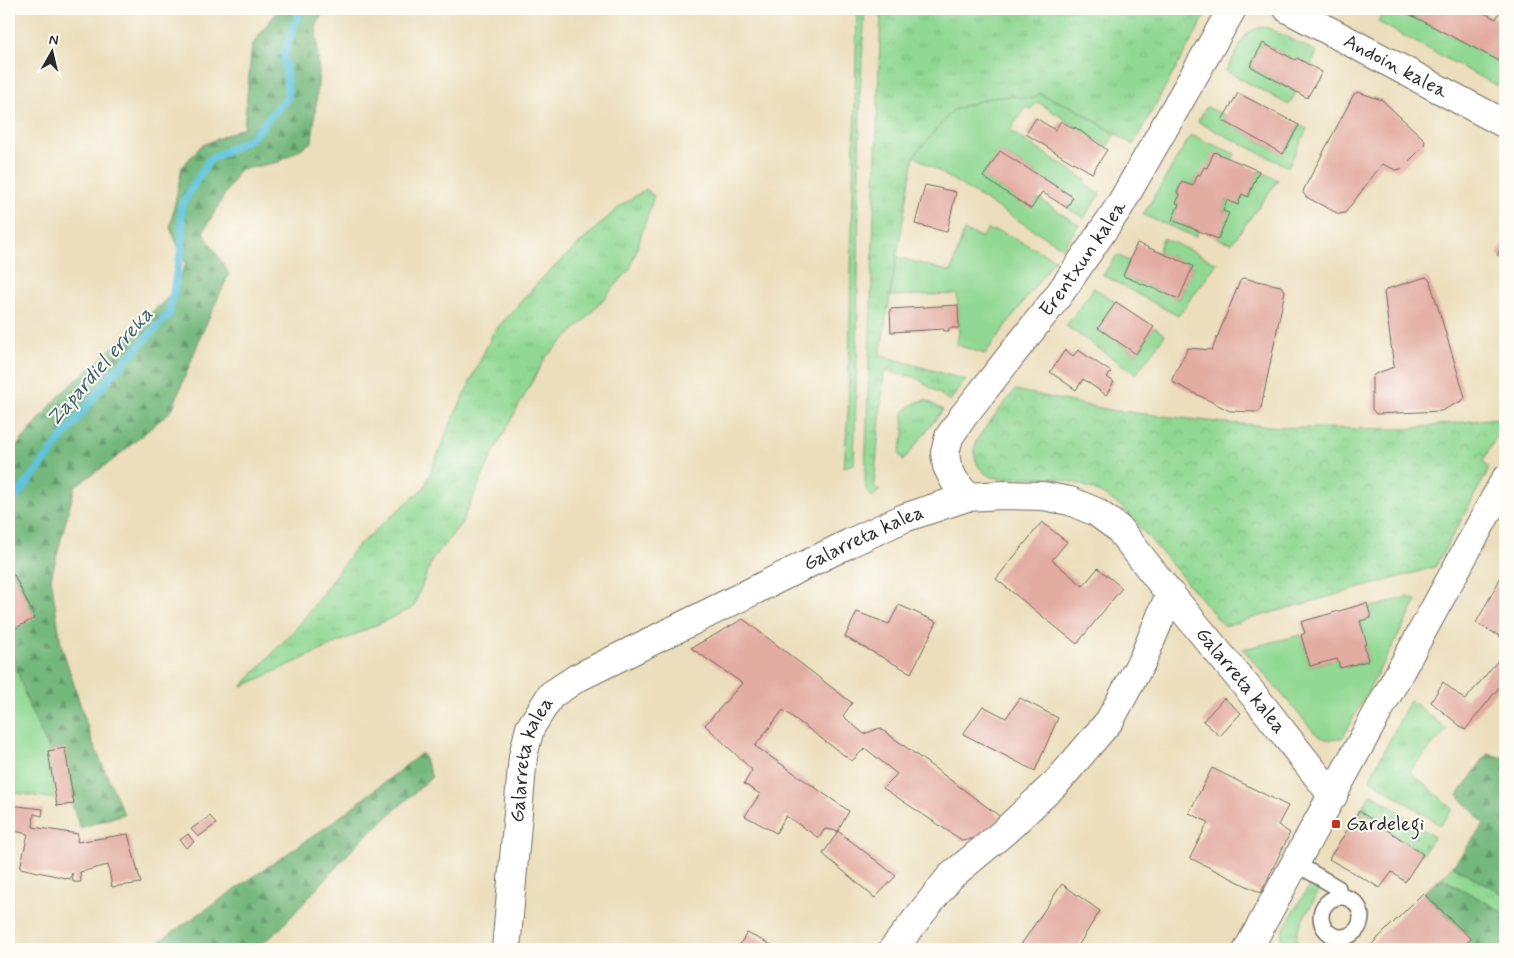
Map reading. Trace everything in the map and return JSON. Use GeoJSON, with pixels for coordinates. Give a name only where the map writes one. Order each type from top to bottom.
{"type":"FeatureCollection","features":[{"type":"Feature","properties":{"kind":"street","name":"Erentxun kalea"},"geometry":{"type":"LineString","coordinates":[[967,497],[954,480],[947,466],[945,453],[948,437],[1058,296],[1119,207],[1232,9]]}},
{"type":"Feature","properties":{"kind":"street","name":"Andoin kalea"},"geometry":{"type":"LineString","coordinates":[[1288,9],[1505,124]]}},
{"type":"Feature","properties":{"kind":"street"},"geometry":{"type":"LineString","coordinates":[[1248,949],[1505,480]]}},
{"type":"Feature","properties":{"kind":"street","name":"Galarreta kalea"},"geometry":{"type":"LineString","coordinates":[[506,949],[523,756],[530,728],[551,695],[577,678],[850,543],[904,518],[967,497],[1003,495],[1043,496],[1070,501],[1096,512],[1118,528],[1333,796]]}},
{"type":"Feature","properties":{"kind":"street"},"geometry":{"type":"LineString","coordinates":[[893,949],[950,877],[1004,832],[1058,782],[1110,720],[1144,659],[1170,594]]}},
{"type":"Feature","properties":{"kind":"lane"},"geometry":{"type":"LineString","coordinates":[[1295,864],[1338,888],[1339,897]]}},
{"type":"Feature","properties":{"kind":"green space"},"geometry":{"type":"Polygon","coordinates":[[[279,9],[324,9],[316,27],[319,74],[312,142],[279,162],[239,170],[203,232],[229,274],[202,333],[172,410],[113,460],[75,486],[51,578],[61,644],[92,741],[124,814],[80,828],[64,782],[29,707],[9,645],[9,455],[62,393],[172,294],[186,264],[170,228],[182,167],[201,146],[244,127],[252,45],[279,9]]]}},
{"type":"Feature","properties":{"kind":"green space"},"geometry":{"type":"Polygon","coordinates":[[[857,9],[865,9],[860,94],[854,464],[844,467],[848,412],[857,9]]]}},
{"type":"Feature","properties":{"kind":"green space"},"geometry":{"type":"Polygon","coordinates":[[[881,9],[1209,9],[1133,145],[1074,108],[1012,96],[914,156],[880,355],[966,380],[950,401],[915,377],[884,371],[874,486],[880,490],[872,497],[866,489],[865,480],[881,9]]]}},
{"type":"Feature","properties":{"kind":"green space"},"geometry":{"type":"Polygon","coordinates":[[[1384,9],[1399,9],[1505,64],[1505,90],[1378,22],[1384,9]]]}},
{"type":"Feature","properties":{"kind":"green space"},"geometry":{"type":"Polygon","coordinates":[[[1266,27],[1317,52],[1311,66],[1297,58],[1295,60],[1263,43],[1250,66],[1296,92],[1289,105],[1226,71],[1247,33],[1257,28],[1266,27]]]}},
{"type":"Feature","properties":{"kind":"green space"},"geometry":{"type":"Polygon","coordinates":[[[1039,94],[1074,108],[1115,134],[1107,147],[1038,102],[1031,109],[1025,107],[1010,131],[1086,180],[1084,184],[1100,194],[1084,218],[1067,208],[1073,197],[1000,151],[983,177],[1031,208],[1038,198],[1079,225],[1063,248],[914,156],[953,110],[989,98],[1012,96],[1032,99],[1039,94]]]}},
{"type":"Feature","properties":{"kind":"green space"},"geometry":{"type":"Polygon","coordinates":[[[1206,107],[1225,115],[1222,120],[1283,154],[1299,125],[1307,129],[1288,167],[1198,122],[1206,107]]]}},
{"type":"Feature","properties":{"kind":"green space"},"geometry":{"type":"Polygon","coordinates":[[[1191,135],[1235,154],[1232,160],[1214,152],[1207,168],[1200,175],[1198,174],[1193,186],[1182,182],[1177,193],[1180,195],[1177,203],[1179,204],[1172,220],[1198,231],[1196,237],[1143,215],[1191,135]]]}},
{"type":"Feature","properties":{"kind":"green space"},"geometry":{"type":"Polygon","coordinates":[[[1259,171],[1278,180],[1232,243],[1218,239],[1228,213],[1223,211],[1227,200],[1238,205],[1242,194],[1248,196],[1259,171]]]}},
{"type":"Feature","properties":{"kind":"green space"},"geometry":{"type":"Polygon","coordinates":[[[646,189],[654,196],[630,269],[585,320],[545,358],[494,451],[461,524],[432,560],[413,608],[241,687],[300,624],[355,548],[424,488],[450,425],[493,333],[542,278],[619,207],[646,189]]]}},
{"type":"Feature","properties":{"kind":"green space"},"geometry":{"type":"Polygon","coordinates":[[[987,230],[1002,232],[1055,259],[985,354],[957,345],[959,328],[957,294],[890,296],[897,257],[951,272],[964,231],[982,237],[987,230]]]}},
{"type":"Feature","properties":{"kind":"green space"},"geometry":{"type":"Polygon","coordinates":[[[1163,238],[1217,263],[1178,316],[1103,275],[1117,255],[1129,261],[1123,276],[1179,299],[1193,266],[1158,252],[1163,238]]]}},
{"type":"Feature","properties":{"kind":"green space"},"geometry":{"type":"Polygon","coordinates":[[[1094,288],[1116,302],[1098,328],[1136,354],[1154,327],[1165,335],[1136,374],[1066,326],[1094,288]]]}},
{"type":"Feature","properties":{"kind":"green space"},"geometry":{"type":"Polygon","coordinates":[[[1015,390],[1110,410],[1225,423],[1298,428],[1405,429],[1505,417],[1505,420],[1483,461],[1488,467],[1488,471],[1435,567],[1224,626],[1125,510],[1114,502],[1092,489],[1068,481],[1043,477],[997,478],[988,475],[980,469],[974,452],[978,437],[1015,390]]]}},
{"type":"Feature","properties":{"kind":"green space"},"geometry":{"type":"Polygon","coordinates":[[[926,400],[943,410],[903,461],[899,453],[904,434],[903,413],[913,404],[926,400]]]}},
{"type":"Feature","properties":{"kind":"green space"},"geometry":{"type":"Polygon","coordinates":[[[1408,597],[1417,601],[1343,737],[1339,739],[1328,739],[1314,732],[1243,649],[1301,635],[1310,666],[1337,659],[1340,668],[1368,661],[1360,621],[1371,618],[1368,608],[1408,597]]]}},
{"type":"Feature","properties":{"kind":"green space"},"geometry":{"type":"Polygon","coordinates":[[[9,645],[29,707],[71,801],[9,792],[9,645]]]}},
{"type":"Feature","properties":{"kind":"green space"},"geometry":{"type":"Polygon","coordinates":[[[1410,700],[1447,729],[1410,771],[1453,809],[1440,825],[1370,779],[1410,700]]]}},
{"type":"Feature","properties":{"kind":"green space"},"geometry":{"type":"Polygon","coordinates":[[[422,753],[432,777],[359,842],[277,932],[254,949],[148,949],[332,823],[422,753]]]}},
{"type":"Feature","properties":{"kind":"green space"},"geometry":{"type":"Polygon","coordinates":[[[1487,754],[1505,758],[1505,895],[1453,866],[1484,824],[1458,795],[1487,754]]]}},
{"type":"Feature","properties":{"kind":"green space"},"geometry":{"type":"Polygon","coordinates":[[[1372,793],[1434,837],[1423,854],[1359,811],[1372,793]]]}},
{"type":"Feature","properties":{"kind":"green space"},"geometry":{"type":"Polygon","coordinates":[[[1453,866],[1505,895],[1505,913],[1441,878],[1453,866]]]}},
{"type":"Feature","properties":{"kind":"green space"},"geometry":{"type":"Polygon","coordinates":[[[1441,878],[1505,913],[1505,949],[1461,949],[1471,939],[1423,893],[1441,878]]]}},
{"type":"Feature","properties":{"kind":"green space"},"geometry":{"type":"Polygon","coordinates":[[[1312,881],[1323,886],[1302,921],[1297,935],[1297,940],[1309,949],[1284,949],[1281,944],[1282,931],[1312,881]]]}},
{"type":"Feature","properties":{"kind":"building"},"geometry":{"type":"Polygon","coordinates":[[[1399,9],[1476,9],[1496,19],[1501,9],[1505,9],[1505,64],[1399,9]]]}},
{"type":"Feature","properties":{"kind":"building"},"geometry":{"type":"Polygon","coordinates":[[[1263,43],[1295,60],[1297,58],[1322,72],[1307,98],[1250,66],[1263,43]]]}},
{"type":"Feature","properties":{"kind":"building"},"geometry":{"type":"Polygon","coordinates":[[[1358,92],[1382,100],[1425,140],[1424,146],[1401,169],[1396,170],[1382,164],[1345,213],[1339,214],[1306,197],[1303,193],[1354,94],[1358,92]]]}},
{"type":"Feature","properties":{"kind":"building"},"geometry":{"type":"Polygon","coordinates":[[[1238,93],[1299,125],[1283,154],[1222,120],[1238,93]]]}},
{"type":"Feature","properties":{"kind":"building"},"geometry":{"type":"Polygon","coordinates":[[[1036,118],[1055,130],[1061,121],[1074,129],[1075,127],[1107,150],[1092,173],[1026,134],[1036,118]]]}},
{"type":"Feature","properties":{"kind":"building"},"geometry":{"type":"Polygon","coordinates":[[[1000,151],[1073,197],[1067,208],[1042,192],[1031,209],[983,177],[1000,151]]]}},
{"type":"Feature","properties":{"kind":"building"},"geometry":{"type":"Polygon","coordinates":[[[1214,152],[1259,171],[1248,197],[1242,194],[1238,205],[1227,200],[1223,211],[1229,213],[1218,239],[1172,220],[1179,204],[1176,203],[1180,195],[1177,193],[1182,182],[1193,186],[1198,174],[1200,175],[1204,167],[1207,168],[1214,152]]]}},
{"type":"Feature","properties":{"kind":"building"},"geometry":{"type":"Polygon","coordinates":[[[925,185],[956,192],[947,232],[915,224],[925,185]]]}},
{"type":"Feature","properties":{"kind":"building"},"geometry":{"type":"Polygon","coordinates":[[[1505,240],[1505,259],[1497,255],[1505,240]]]}},
{"type":"Feature","properties":{"kind":"building"},"geometry":{"type":"Polygon","coordinates":[[[1137,243],[1193,266],[1179,299],[1123,276],[1137,243]]]}},
{"type":"Feature","properties":{"kind":"building"},"geometry":{"type":"Polygon","coordinates":[[[1426,277],[1430,281],[1465,397],[1463,400],[1441,411],[1376,414],[1372,409],[1372,377],[1394,367],[1384,292],[1387,289],[1426,277]]]}},
{"type":"Feature","properties":{"kind":"building"},"geometry":{"type":"Polygon","coordinates":[[[1243,278],[1281,286],[1285,291],[1261,408],[1258,412],[1230,411],[1174,383],[1172,379],[1188,348],[1212,350],[1240,281],[1243,278]]]}},
{"type":"Feature","properties":{"kind":"building"},"geometry":{"type":"Polygon","coordinates":[[[1116,302],[1154,327],[1136,354],[1098,328],[1116,302]]]}},
{"type":"Feature","properties":{"kind":"building"},"geometry":{"type":"Polygon","coordinates":[[[958,305],[959,328],[949,328],[949,331],[944,331],[944,329],[891,332],[890,309],[958,305]]]}},
{"type":"Feature","properties":{"kind":"building"},"geometry":{"type":"Polygon","coordinates":[[[1065,350],[1073,356],[1078,350],[1111,372],[1107,377],[1114,382],[1106,395],[1083,379],[1076,390],[1050,372],[1065,350]]]}},
{"type":"Feature","properties":{"kind":"building"},"geometry":{"type":"Polygon","coordinates":[[[1042,522],[1067,542],[1052,560],[1083,586],[1098,568],[1122,588],[1077,644],[996,579],[1042,522]]]}},
{"type":"Feature","properties":{"kind":"building"},"geometry":{"type":"Polygon","coordinates":[[[14,575],[35,618],[14,629],[9,618],[9,578],[14,575]]]}},
{"type":"Feature","properties":{"kind":"building"},"geometry":{"type":"Polygon","coordinates":[[[1501,577],[1505,580],[1505,639],[1476,623],[1501,577]]]}},
{"type":"Feature","properties":{"kind":"building"},"geometry":{"type":"Polygon","coordinates":[[[1367,603],[1371,618],[1360,621],[1367,644],[1364,645],[1368,661],[1340,668],[1337,659],[1310,666],[1301,635],[1305,633],[1301,622],[1367,603]]]}},
{"type":"Feature","properties":{"kind":"building"},"geometry":{"type":"Polygon","coordinates":[[[899,605],[937,622],[911,673],[845,637],[857,612],[889,624],[899,605]]]}},
{"type":"Feature","properties":{"kind":"building"},"geometry":{"type":"Polygon","coordinates":[[[743,619],[852,703],[843,716],[864,734],[880,728],[1002,818],[979,837],[963,841],[883,788],[897,774],[865,748],[852,761],[783,710],[755,746],[849,811],[838,831],[825,829],[819,838],[786,816],[776,833],[745,816],[760,794],[744,784],[752,770],[705,725],[742,683],[691,648],[743,619]]]}},
{"type":"Feature","properties":{"kind":"building"},"geometry":{"type":"Polygon","coordinates":[[[1505,652],[1505,680],[1465,730],[1431,702],[1443,682],[1465,700],[1505,652]]]}},
{"type":"Feature","properties":{"kind":"building"},"geometry":{"type":"Polygon","coordinates":[[[1020,698],[1058,718],[1035,771],[963,734],[983,706],[1006,718],[1020,698]]]}},
{"type":"Feature","properties":{"kind":"building"},"geometry":{"type":"Polygon","coordinates":[[[1224,698],[1241,713],[1220,736],[1203,721],[1224,698]]]}},
{"type":"Feature","properties":{"kind":"building"},"geometry":{"type":"Polygon","coordinates":[[[65,748],[74,804],[57,806],[48,751],[65,748]]]}},
{"type":"Feature","properties":{"kind":"building"},"geometry":{"type":"Polygon","coordinates":[[[1212,768],[1288,806],[1278,825],[1290,833],[1261,893],[1190,858],[1208,822],[1189,813],[1212,768]]]}},
{"type":"Feature","properties":{"kind":"building"},"geometry":{"type":"Polygon","coordinates":[[[9,805],[43,809],[42,816],[34,814],[33,827],[78,834],[77,842],[128,834],[141,883],[112,887],[108,865],[80,872],[81,882],[73,882],[72,873],[70,879],[20,868],[28,834],[9,830],[9,805]]]}},
{"type":"Feature","properties":{"kind":"building"},"geometry":{"type":"Polygon","coordinates":[[[1359,811],[1423,854],[1405,882],[1392,872],[1380,888],[1329,859],[1359,811]]]}},
{"type":"Feature","properties":{"kind":"building"},"geometry":{"type":"Polygon","coordinates":[[[210,816],[216,824],[198,837],[191,829],[210,816]]]}},
{"type":"Feature","properties":{"kind":"building"},"geometry":{"type":"Polygon","coordinates":[[[838,831],[896,876],[875,898],[823,854],[838,831]]]}},
{"type":"Feature","properties":{"kind":"building"},"geometry":{"type":"Polygon","coordinates":[[[188,834],[194,842],[186,848],[180,840],[188,834]]]}},
{"type":"Feature","properties":{"kind":"building"},"geometry":{"type":"Polygon","coordinates":[[[1062,884],[1100,911],[1076,949],[1018,949],[1062,884]]]}},
{"type":"Feature","properties":{"kind":"building"},"geometry":{"type":"Polygon","coordinates":[[[1423,893],[1471,939],[1461,949],[1367,949],[1423,893]]]}},
{"type":"Feature","properties":{"kind":"building"},"geometry":{"type":"Polygon","coordinates":[[[747,933],[780,949],[737,949],[747,933]]]}},
{"type":"Feature","properties":{"kind":"waterway","name":"Zapardiel erreka"},"geometry":{"type":"LineString","coordinates":[[9,515],[15,498],[111,376],[169,314],[182,245],[181,206],[209,160],[251,138],[288,97],[284,54],[300,9]]}},
{"type":"Feature","properties":{"kind":"place","name":"Gardelegi"},"geometry":{"type":"Point","coordinates":[1336,824]}}]}
